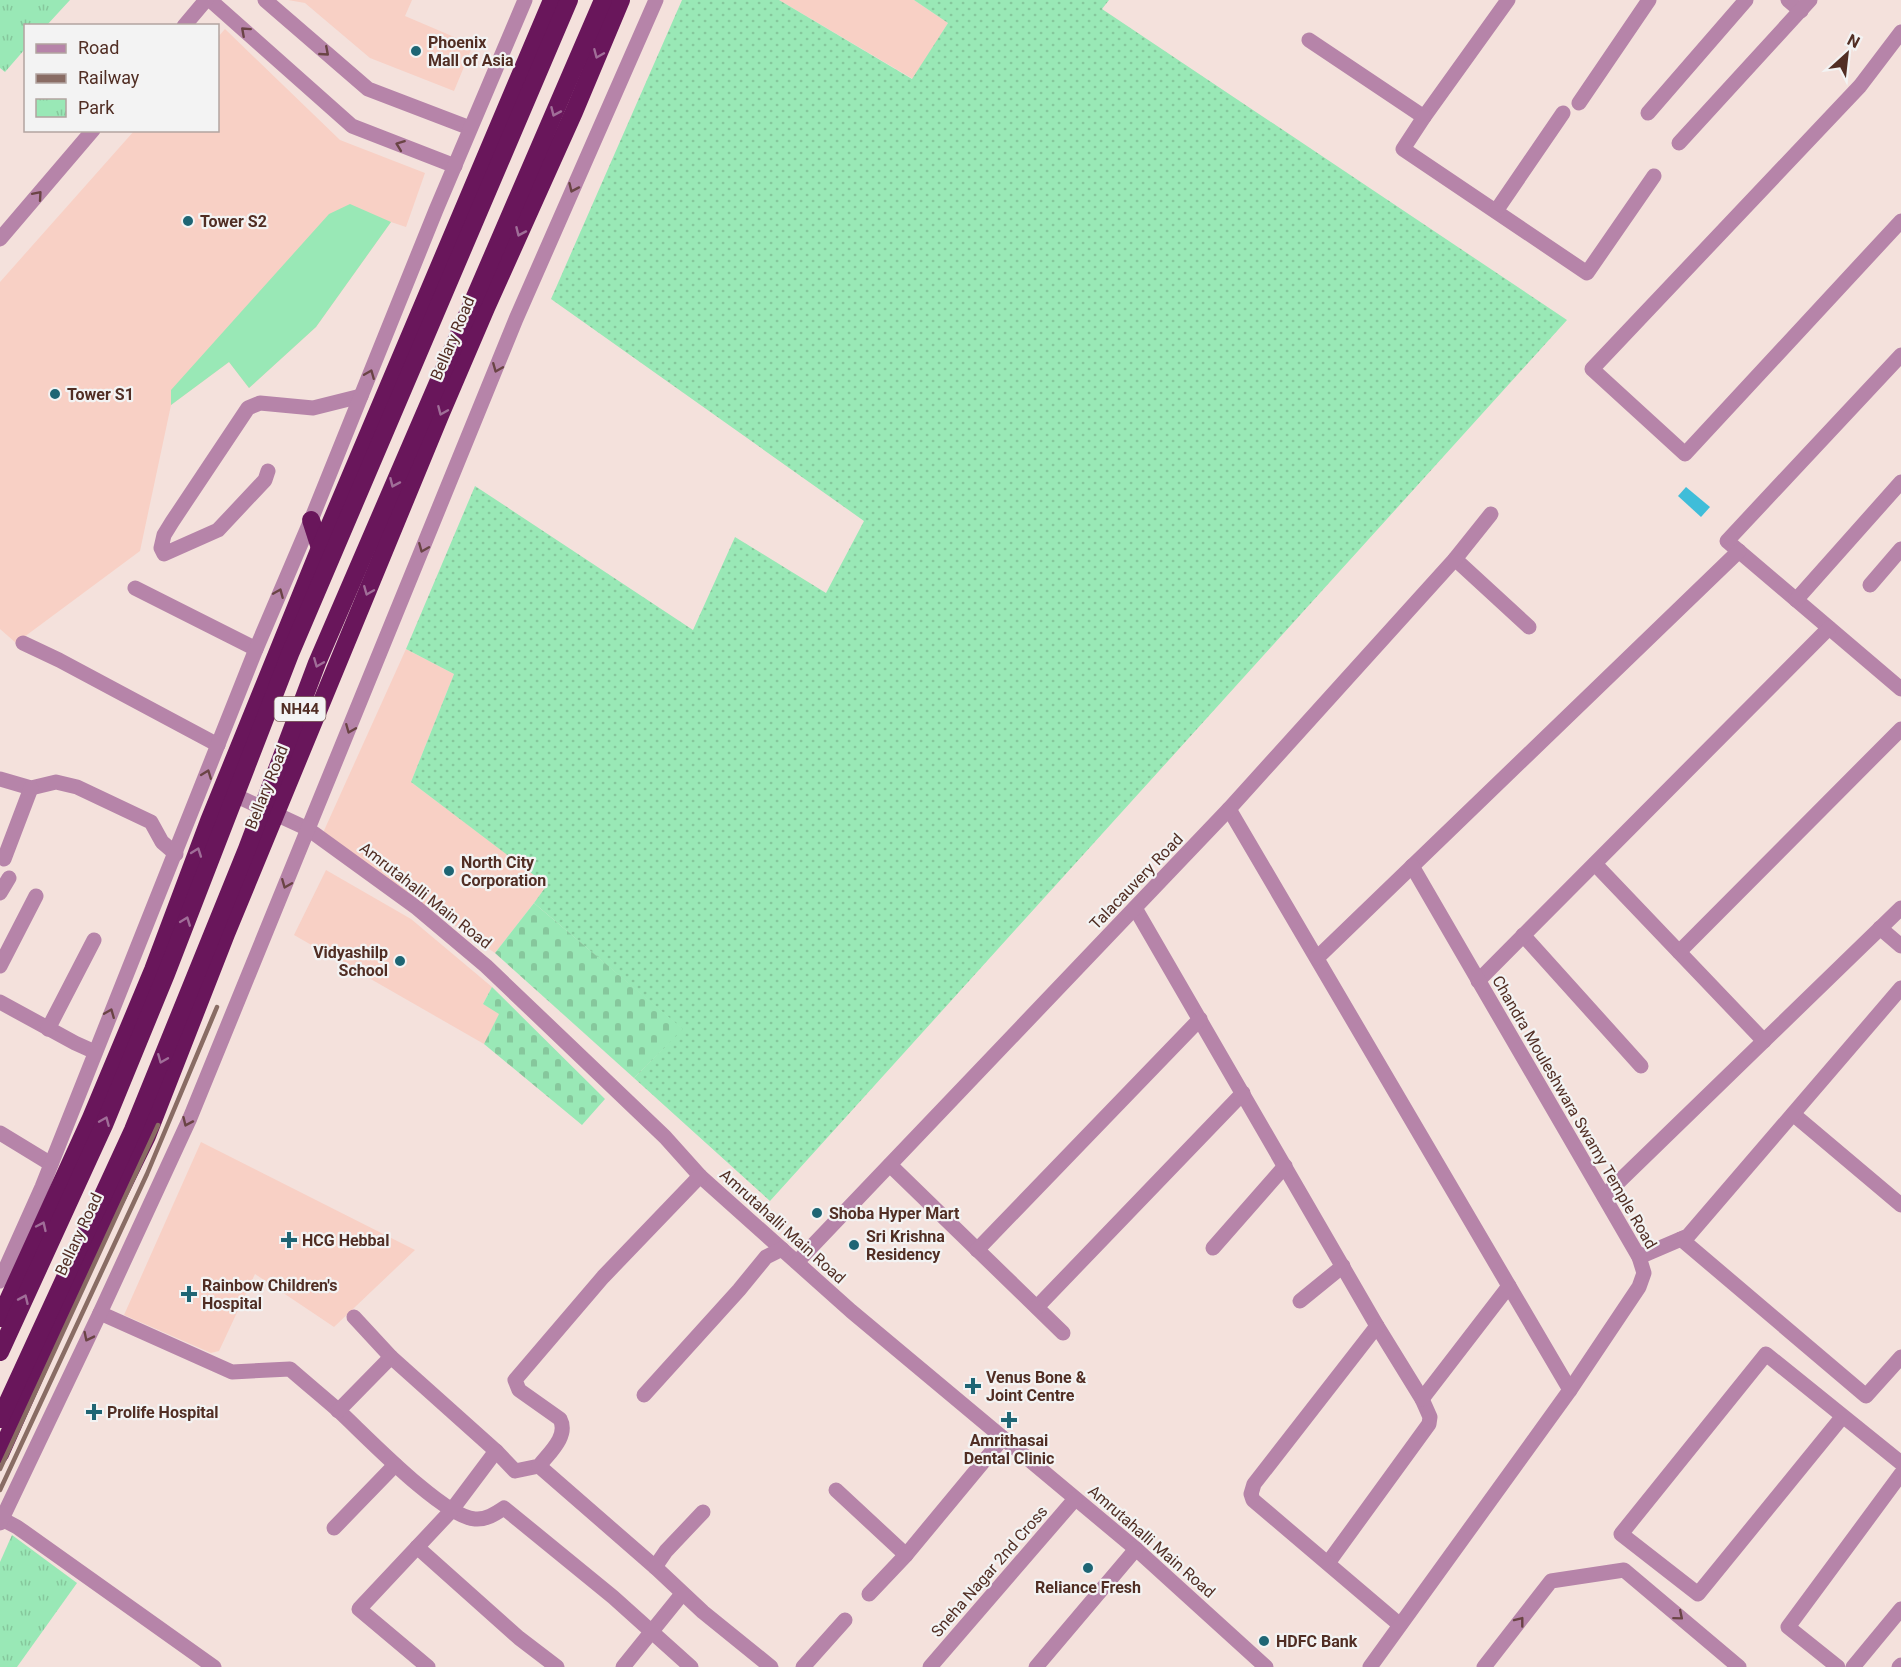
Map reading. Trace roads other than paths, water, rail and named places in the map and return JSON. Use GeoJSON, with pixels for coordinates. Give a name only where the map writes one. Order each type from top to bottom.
{"type":"FeatureCollection","features":[{"type":"Feature","properties":{"kind":"highway"},"geometry":{"type":"LineString","coordinates":[[0,1318],[91,1118],[153,970],[222,789],[320,548],[552,0]]}},
{"type":"Feature","properties":{"kind":"highway","name":"Bellary Road"},"geometry":{"type":"LineString","coordinates":[[0,1352],[104,1125],[166,974],[290,654],[569,0]]}},
{"type":"Feature","properties":{"kind":"highway","name":"Bellary Road"},"geometry":{"type":"LineString","coordinates":[[0,1419],[133,1130],[247,849],[317,663],[603,0]]}},
{"type":"Feature","properties":{"kind":"highway","name":"Bellary Road"},"geometry":{"type":"LineString","coordinates":[[0,1454],[87,1260],[147,1136],[276,814],[486,308],[574,112],[621,0]]}},
{"type":"Feature","properties":{"kind":"highway"},"geometry":{"type":"LineString","coordinates":[[311,519],[320,548]]}},
{"type":"Feature","properties":{"kind":"street"},"geometry":{"type":"LineString","coordinates":[[186,24],[208,0],[352,126],[455,166]]}},
{"type":"Feature","properties":{"kind":"street"},"geometry":{"type":"LineString","coordinates":[[265,0],[368,90],[470,128]]}},
{"type":"Feature","properties":{"kind":"street"},"geometry":{"type":"LineString","coordinates":[[0,1281],[6,1254],[51,1164],[256,649],[525,0]]}},
{"type":"Feature","properties":{"kind":"street"},"geometry":{"type":"LineString","coordinates":[[214,1667],[17,1527],[1,1521],[190,1118],[516,319],[656,0]]}},
{"type":"Feature","properties":{"kind":"street"},"geometry":{"type":"LineString","coordinates":[[1508,0],[1403,149],[1587,273],[1654,176]]}},
{"type":"Feature","properties":{"kind":"street"},"geometry":{"type":"LineString","coordinates":[[1579,103],[1649,0]]}},
{"type":"Feature","properties":{"kind":"street"},"geometry":{"type":"LineString","coordinates":[[1648,113],[1746,0]]}},
{"type":"Feature","properties":{"kind":"street"},"geometry":{"type":"LineString","coordinates":[[1679,143],[1805,6],[1788,0]]}},
{"type":"Feature","properties":{"kind":"street"},"geometry":{"type":"LineString","coordinates":[[1901,32],[1860,86],[1592,369],[1685,454],[1901,221]]}},
{"type":"Feature","properties":{"kind":"street"},"geometry":{"type":"LineString","coordinates":[[1309,40],[1425,117]]}},
{"type":"Feature","properties":{"kind":"street"},"geometry":{"type":"LineString","coordinates":[[1496,211],[1563,114]]}},
{"type":"Feature","properties":{"kind":"street"},"geometry":{"type":"LineString","coordinates":[[0,239],[91,132]]}},
{"type":"Feature","properties":{"kind":"street"},"geometry":{"type":"LineString","coordinates":[[1901,355],[1727,541],[1901,689]]}},
{"type":"Feature","properties":{"kind":"street"},"geometry":{"type":"LineString","coordinates":[[268,471],[265,480],[218,530],[165,554],[161,548],[164,535],[248,408],[260,403],[313,408],[361,396]]}},
{"type":"Feature","properties":{"kind":"street"},"geometry":{"type":"LineString","coordinates":[[1796,600],[1901,482]]}},
{"type":"Feature","properties":{"kind":"street","name":"Talacauvery Road"},"geometry":{"type":"LineString","coordinates":[[797,1262],[1229,809],[1455,559],[1491,514]]}},
{"type":"Feature","properties":{"kind":"street"},"geometry":{"type":"LineString","coordinates":[[1870,585],[1901,549]]}},
{"type":"Feature","properties":{"kind":"street"},"geometry":{"type":"LineString","coordinates":[[1317,958],[1739,551]]}},
{"type":"Feature","properties":{"kind":"street"},"geometry":{"type":"LineString","coordinates":[[1455,559],[1529,627]]}},
{"type":"Feature","properties":{"kind":"street"},"geometry":{"type":"LineString","coordinates":[[135,588],[256,649]]}},
{"type":"Feature","properties":{"kind":"street"},"geometry":{"type":"LineString","coordinates":[[1478,981],[1829,628]]}},
{"type":"Feature","properties":{"kind":"street"},"geometry":{"type":"LineString","coordinates":[[23,644],[59,660],[218,745]]}},
{"type":"Feature","properties":{"kind":"street"},"geometry":{"type":"LineString","coordinates":[[1679,952],[1901,729]]}},
{"type":"Feature","properties":{"kind":"street"},"geometry":{"type":"LineString","coordinates":[[0,779],[32,788],[56,782],[77,787],[151,822],[162,842],[176,854]]}},
{"type":"Feature","properties":{"kind":"street"},"geometry":{"type":"LineString","coordinates":[[4,859],[32,788]]}},
{"type":"Feature","properties":{"kind":"street","name":"Amrutahalli Main Road"},"geometry":{"type":"LineString","coordinates":[[222,789],[308,829],[417,909],[486,966],[665,1137],[700,1176],[852,1311],[1136,1549],[1266,1667]]}},
{"type":"Feature","properties":{"kind":"street"},"geometry":{"type":"LineString","coordinates":[[1229,809],[1570,1390]]}},
{"type":"Feature","properties":{"kind":"street"},"geometry":{"type":"LineString","coordinates":[[1595,864],[1764,1041]]}},
{"type":"Feature","properties":{"kind":"street","name":"Chandra Mouleshwara Swamy Temple Road"},"geometry":{"type":"LineString","coordinates":[[1370,1667],[1570,1390],[1639,1287],[1644,1273],[1639,1257],[1412,866]]}},
{"type":"Feature","properties":{"kind":"street"},"geometry":{"type":"LineString","coordinates":[[0,893],[9,878]]}},
{"type":"Feature","properties":{"kind":"street"},"geometry":{"type":"LineString","coordinates":[[0,966],[36,896]]}},
{"type":"Feature","properties":{"kind":"street"},"geometry":{"type":"LineString","coordinates":[[1135,908],[1377,1326],[1422,1399],[1430,1417],[1429,1424],[1328,1563]]}},
{"type":"Feature","properties":{"kind":"street"},"geometry":{"type":"LineString","coordinates":[[1604,1196],[1901,908]]}},
{"type":"Feature","properties":{"kind":"street"},"geometry":{"type":"LineString","coordinates":[[1880,928],[1901,946]]}},
{"type":"Feature","properties":{"kind":"street"},"geometry":{"type":"LineString","coordinates":[[1523,936],[1641,1066]]}},
{"type":"Feature","properties":{"kind":"street"},"geometry":{"type":"LineString","coordinates":[[48,1029],[94,940]]}},
{"type":"Feature","properties":{"kind":"street"},"geometry":{"type":"LineString","coordinates":[[1639,1257],[1688,1236],[1901,988]]}},
{"type":"Feature","properties":{"kind":"street"},"geometry":{"type":"LineString","coordinates":[[0,1002],[95,1052]]}},
{"type":"Feature","properties":{"kind":"street"},"geometry":{"type":"LineString","coordinates":[[977,1250],[1200,1019]]}},
{"type":"Feature","properties":{"kind":"street"},"geometry":{"type":"LineString","coordinates":[[1037,1308],[1243,1093]]}},
{"type":"Feature","properties":{"kind":"street"},"geometry":{"type":"LineString","coordinates":[[1793,1114],[1901,1205]]}},
{"type":"Feature","properties":{"kind":"street"},"geometry":{"type":"LineString","coordinates":[[0,1133],[51,1164]]}},
{"type":"Feature","properties":{"kind":"street"},"geometry":{"type":"LineString","coordinates":[[890,1165],[1063,1333]]}},
{"type":"Feature","properties":{"kind":"street"},"geometry":{"type":"LineString","coordinates":[[1213,1248],[1285,1166]]}},
{"type":"Feature","properties":{"kind":"street"},"geometry":{"type":"LineString","coordinates":[[354,1317],[391,1357],[496,1451],[515,1471],[539,1466],[563,1435],[564,1426],[560,1419],[519,1390],[515,1380],[603,1277],[700,1176]]}},
{"type":"Feature","properties":{"kind":"street"},"geometry":{"type":"LineString","coordinates":[[1681,1239],[1866,1396],[1901,1357]]}},
{"type":"Feature","properties":{"kind":"street"},"geometry":{"type":"LineString","coordinates":[[644,1395],[740,1290],[766,1257],[782,1249]]}},
{"type":"Feature","properties":{"kind":"street"},"geometry":{"type":"LineString","coordinates":[[1300,1301],[1343,1266]]}},
{"type":"Feature","properties":{"kind":"street"},"geometry":{"type":"LineString","coordinates":[[1422,1399],[1509,1286]]}},
{"type":"Feature","properties":{"kind":"street"},"geometry":{"type":"LineString","coordinates":[[100,1313],[232,1372],[290,1370],[338,1411],[395,1465],[451,1511],[473,1519],[486,1518],[504,1508],[613,1597],[692,1667]]}},
{"type":"Feature","properties":{"kind":"street"},"geometry":{"type":"LineString","coordinates":[[1377,1326],[1252,1490],[1253,1500],[1400,1625]]}},
{"type":"Feature","properties":{"kind":"street"},"geometry":{"type":"LineString","coordinates":[[1843,1416],[1698,1594],[1621,1534],[1766,1354],[1843,1416],[1901,1463]]}},
{"type":"Feature","properties":{"kind":"street"},"geometry":{"type":"LineString","coordinates":[[338,1411],[391,1357]]}},
{"type":"Feature","properties":{"kind":"street"},"geometry":{"type":"LineString","coordinates":[[869,1594],[906,1555],[1003,1438]]}},
{"type":"Feature","properties":{"kind":"street"},"geometry":{"type":"LineString","coordinates":[[428,1667],[359,1609],[451,1511],[496,1451]]}},
{"type":"Feature","properties":{"kind":"street"},"geometry":{"type":"LineString","coordinates":[[334,1528],[395,1465]]}},
{"type":"Feature","properties":{"kind":"street"},"geometry":{"type":"LineString","coordinates":[[539,1466],[682,1593],[771,1667]]}},
{"type":"Feature","properties":{"kind":"street"},"geometry":{"type":"LineString","coordinates":[[1838,1667],[1788,1627],[1901,1474]]}},
{"type":"Feature","properties":{"kind":"street"},"geometry":{"type":"LineString","coordinates":[[836,1490],[906,1555]]}},
{"type":"Feature","properties":{"kind":"street","name":"Sneha Nagar 2nd Cross"},"geometry":{"type":"LineString","coordinates":[[930,1667],[1075,1499]]}},
{"type":"Feature","properties":{"kind":"street"},"geometry":{"type":"LineString","coordinates":[[655,1567],[666,1551],[703,1512]]}},
{"type":"Feature","properties":{"kind":"street"},"geometry":{"type":"LineString","coordinates":[[417,1547],[519,1638],[557,1667]]}},
{"type":"Feature","properties":{"kind":"street"},"geometry":{"type":"LineString","coordinates":[[1036,1667],[1136,1549]]}},
{"type":"Feature","properties":{"kind":"street"},"geometry":{"type":"LineString","coordinates":[[1484,1667],[1551,1581],[1624,1570],[1739,1667]]}},
{"type":"Feature","properties":{"kind":"street"},"geometry":{"type":"LineString","coordinates":[[623,1667],[682,1593]]}},
{"type":"Feature","properties":{"kind":"street"},"geometry":{"type":"LineString","coordinates":[[1853,1667],[1901,1609]]}},
{"type":"Feature","properties":{"kind":"street"},"geometry":{"type":"LineString","coordinates":[[803,1667],[845,1620]]}},
{"type":"Feature","properties":{"kind":"water"},"geometry":{"type":"Polygon","coordinates":[[[1686,487],[1710,507],[1701,517],[1678,496],[1686,487]]]}},
{"type":"Feature","properties":{"kind":"railway"},"geometry":{"type":"LineString","coordinates":[[0,1490],[147,1174],[217,1007]]}},
{"type":"Feature","properties":{"kind":"railway"},"geometry":{"type":"LineString","coordinates":[[0,1469],[158,1125]]}},
{"type":"Feature","properties":{"kind":"place","name":"Phoenix Mall of Asia"},"geometry":{"type":"Point","coordinates":[416,51]}},
{"type":"Feature","properties":{"kind":"place","name":"Tower S2"},"geometry":{"type":"Point","coordinates":[188,221]}},
{"type":"Feature","properties":{"kind":"place","name":"Tower S1"},"geometry":{"type":"Point","coordinates":[55,394]}},
{"type":"Feature","properties":{"kind":"place","name":"North City Corporation"},"geometry":{"type":"Point","coordinates":[449,871]}},
{"type":"Feature","properties":{"kind":"place","name":"Vidyashilp School"},"geometry":{"type":"Point","coordinates":[400,961]}},
{"type":"Feature","properties":{"kind":"place","name":"Shoba Hyper Mart"},"geometry":{"type":"Point","coordinates":[817,1213]}},
{"type":"Feature","properties":{"kind":"place","name":"HCG Hebbal"},"geometry":{"type":"Point","coordinates":[289,1240]}},
{"type":"Feature","properties":{"kind":"place","name":"Sri Krishna Residency"},"geometry":{"type":"Point","coordinates":[854,1245]}},
{"type":"Feature","properties":{"kind":"place","name":"Rainbow Children's Hospital"},"geometry":{"type":"Point","coordinates":[189,1294]}},
{"type":"Feature","properties":{"kind":"place","name":"Venus Bone & Joint Centre"},"geometry":{"type":"Point","coordinates":[973,1386]}},
{"type":"Feature","properties":{"kind":"place","name":"Prolife Hospital"},"geometry":{"type":"Point","coordinates":[94,1412]}},
{"type":"Feature","properties":{"kind":"place","name":"Amrithasai Dental Clinic"},"geometry":{"type":"Point","coordinates":[1009,1420]}},
{"type":"Feature","properties":{"kind":"place","name":"Reliance Fresh"},"geometry":{"type":"Point","coordinates":[1088,1568]}},
{"type":"Feature","properties":{"kind":"place","name":"HDFC Bank"},"geometry":{"type":"Point","coordinates":[1264,1641]}}]}
